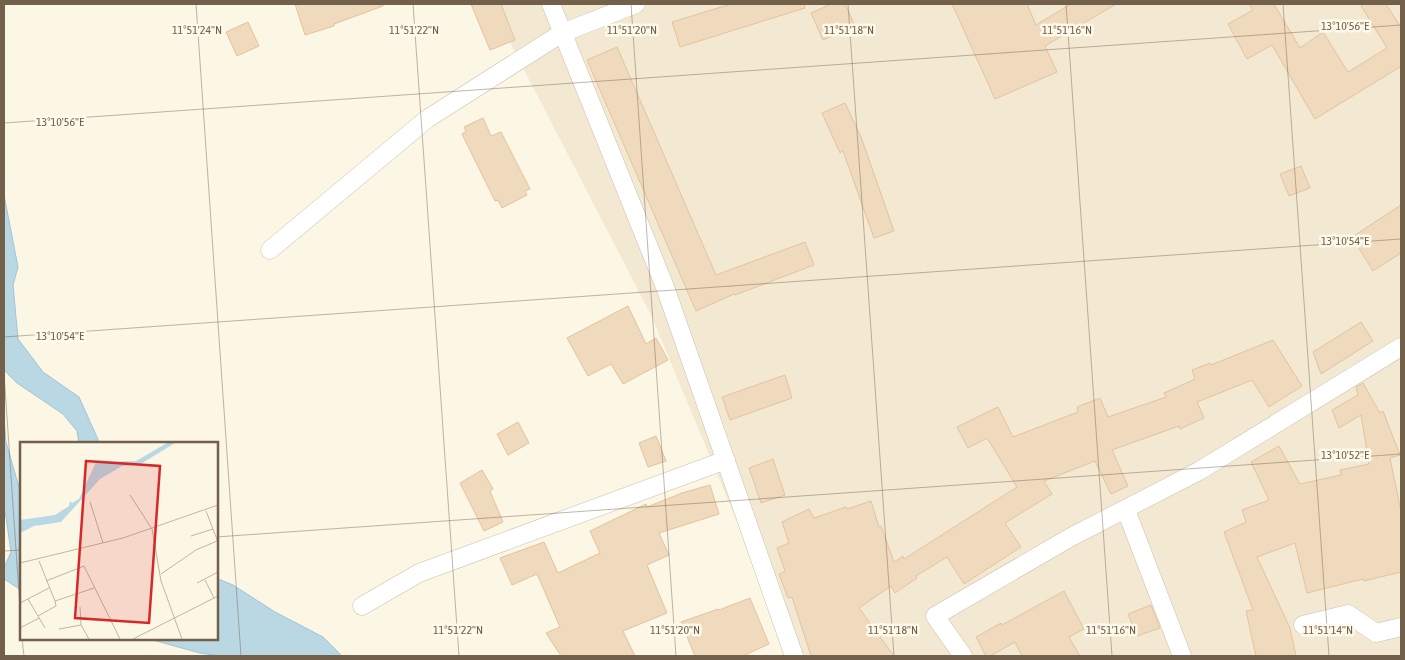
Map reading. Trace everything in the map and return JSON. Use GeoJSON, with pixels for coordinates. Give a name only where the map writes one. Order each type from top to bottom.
{"type":"FeatureCollection","features":[{"type":"Feature","properties":{"kind":"street"},"geometry":{"type":"LineString","coordinates":[[551,4],[665,287],[794,656]]}},
{"type":"Feature","properties":{"kind":"street"},"geometry":{"type":"LineString","coordinates":[[270,250],[428,119],[562,33],[636,4]]}},
{"type":"Feature","properties":{"kind":"street"},"geometry":{"type":"LineString","coordinates":[[963,656],[935,616],[1071,537],[1199,471],[1401,347]]}},
{"type":"Feature","properties":{"kind":"street"},"geometry":{"type":"LineString","coordinates":[[362,606],[419,573],[726,460]]}},
{"type":"Feature","properties":{"kind":"street"},"geometry":{"type":"LineString","coordinates":[[1126,510],[1182,656]]}},
{"type":"Feature","properties":{"kind":"street"},"geometry":{"type":"LineString","coordinates":[[1303,625],[1348,614],[1376,633],[1401,627]]}},
{"type":"Feature","properties":{"kind":"shaded area"},"geometry":{"type":"Polygon","coordinates":[[[490,4],[1401,4],[1401,656],[793,656],[651,315],[490,4]]]}},
{"type":"Feature","properties":{"kind":"water"},"geometry":{"type":"Polygon","coordinates":[[[4,195],[18,267],[13,285],[18,339],[43,372],[79,397],[99,442],[79,442],[77,431],[63,414],[17,383],[5,371],[4,373],[4,195]]]}},
{"type":"Feature","properties":{"kind":"water"},"geometry":{"type":"Polygon","coordinates":[[[4,418],[6,442],[20,491],[20,589],[4,579],[4,568],[11,552],[4,509],[4,418]]]}},
{"type":"Feature","properties":{"kind":"water"},"geometry":{"type":"Polygon","coordinates":[[[218,579],[233,585],[275,612],[323,637],[342,656],[220,656],[200,653],[153,640],[218,640],[218,579]]]}},
{"type":"Feature","properties":{"kind":"building"},"geometry":{"type":"Polygon","coordinates":[[[295,4],[383,4],[383,6],[334,24],[334,26],[305,35],[295,4]]]}},
{"type":"Feature","properties":{"kind":"building"},"geometry":{"type":"Polygon","coordinates":[[[471,4],[501,4],[515,40],[490,50],[471,4]]]}},
{"type":"Feature","properties":{"kind":"building"},"geometry":{"type":"Polygon","coordinates":[[[731,4],[804,4],[805,8],[680,47],[672,22],[731,4]]]}},
{"type":"Feature","properties":{"kind":"building"},"geometry":{"type":"Polygon","coordinates":[[[831,4],[845,4],[855,26],[823,40],[811,13],[831,4]]]}},
{"type":"Feature","properties":{"kind":"building"},"geometry":{"type":"Polygon","coordinates":[[[952,4],[1027,4],[1036,25],[1071,4],[1116,4],[1045,46],[1057,72],[995,99],[952,4]]]}},
{"type":"Feature","properties":{"kind":"building"},"geometry":{"type":"Polygon","coordinates":[[[1249,4],[1274,4],[1300,48],[1323,32],[1348,72],[1387,48],[1360,4],[1386,4],[1401,27],[1401,70],[1400,67],[1315,119],[1272,45],[1247,59],[1228,24],[1253,10],[1249,4]]]}},
{"type":"Feature","properties":{"kind":"building"},"geometry":{"type":"Polygon","coordinates":[[[248,22],[259,46],[237,56],[226,32],[248,22]]]}},
{"type":"Feature","properties":{"kind":"building"},"geometry":{"type":"Polygon","coordinates":[[[617,47],[716,275],[805,242],[814,265],[734,294],[696,311],[587,60],[617,47]]]}},
{"type":"Feature","properties":{"kind":"building"},"geometry":{"type":"Polygon","coordinates":[[[845,103],[861,137],[894,231],[874,238],[843,151],[840,153],[822,113],[845,103]]]}},
{"type":"Feature","properties":{"kind":"building"},"geometry":{"type":"Polygon","coordinates":[[[483,118],[491,136],[501,132],[530,189],[525,191],[527,195],[502,208],[498,200],[495,201],[462,134],[466,131],[464,127],[483,118]]]}},
{"type":"Feature","properties":{"kind":"building"},"geometry":{"type":"Polygon","coordinates":[[[1301,166],[1310,188],[1289,196],[1280,174],[1301,166]]]}},
{"type":"Feature","properties":{"kind":"building"},"geometry":{"type":"Polygon","coordinates":[[[1401,205],[1401,253],[1373,271],[1352,237],[1401,205]]]}},
{"type":"Feature","properties":{"kind":"building"},"geometry":{"type":"Polygon","coordinates":[[[628,306],[646,344],[656,338],[668,360],[623,384],[611,364],[588,376],[567,338],[628,306]]]}},
{"type":"Feature","properties":{"kind":"building"},"geometry":{"type":"Polygon","coordinates":[[[1361,322],[1373,341],[1321,374],[1313,352],[1361,322]]]}},
{"type":"Feature","properties":{"kind":"building"},"geometry":{"type":"Polygon","coordinates":[[[1273,340],[1302,386],[1269,407],[1252,380],[1197,402],[1204,418],[1180,429],[1179,426],[1112,450],[1128,486],[1111,494],[1095,461],[1044,481],[1052,494],[1005,523],[1021,547],[964,584],[947,557],[916,576],[917,578],[895,593],[891,586],[859,608],[894,656],[811,656],[792,597],[788,598],[779,574],[785,571],[777,548],[789,543],[782,522],[809,509],[814,518],[871,501],[879,527],[881,526],[894,562],[903,556],[904,559],[1017,487],[987,438],[968,448],[957,427],[998,407],[1013,437],[1078,412],[1077,407],[1100,398],[1108,417],[1166,397],[1164,393],[1195,379],[1192,370],[1210,363],[1211,365],[1273,340]]]}},
{"type":"Feature","properties":{"kind":"building"},"geometry":{"type":"Polygon","coordinates":[[[785,375],[792,398],[730,420],[722,397],[785,375]]]}},
{"type":"Feature","properties":{"kind":"building"},"geometry":{"type":"Polygon","coordinates":[[[1363,383],[1380,413],[1383,411],[1400,455],[1390,458],[1401,511],[1401,572],[1307,593],[1295,543],[1257,557],[1290,628],[1296,656],[1256,656],[1246,611],[1253,610],[1224,532],[1246,522],[1242,510],[1269,500],[1251,462],[1279,446],[1300,484],[1341,475],[1340,470],[1369,464],[1361,415],[1339,428],[1332,410],[1358,395],[1356,387],[1363,383]]]}},
{"type":"Feature","properties":{"kind":"building"},"geometry":{"type":"Polygon","coordinates":[[[518,422],[529,443],[508,455],[497,434],[518,422]]]}},
{"type":"Feature","properties":{"kind":"building"},"geometry":{"type":"Polygon","coordinates":[[[656,436],[666,461],[648,467],[639,443],[656,436]]]}},
{"type":"Feature","properties":{"kind":"building"},"geometry":{"type":"Polygon","coordinates":[[[773,459],[785,495],[761,503],[749,468],[773,459]]]}},
{"type":"Feature","properties":{"kind":"building"},"geometry":{"type":"Polygon","coordinates":[[[482,470],[493,489],[490,491],[503,522],[484,531],[460,483],[482,470]]]}},
{"type":"Feature","properties":{"kind":"building"},"geometry":{"type":"Polygon","coordinates":[[[710,485],[719,514],[659,533],[669,555],[647,565],[667,613],[623,631],[635,656],[561,656],[546,633],[560,627],[537,574],[512,585],[500,558],[544,542],[558,573],[600,553],[590,531],[646,504],[647,507],[682,493],[710,485]]]}},
{"type":"Feature","properties":{"kind":"building"},"geometry":{"type":"Polygon","coordinates":[[[1064,591],[1084,629],[1069,637],[1080,656],[1022,656],[1015,642],[990,656],[986,656],[976,637],[1064,591]]]}},
{"type":"Feature","properties":{"kind":"building"},"geometry":{"type":"Polygon","coordinates":[[[750,598],[769,644],[743,656],[695,656],[681,622],[750,598]]]}},
{"type":"Feature","properties":{"kind":"building"},"geometry":{"type":"Polygon","coordinates":[[[1151,605],[1160,628],[1137,636],[1128,614],[1151,605]]]}}]}
